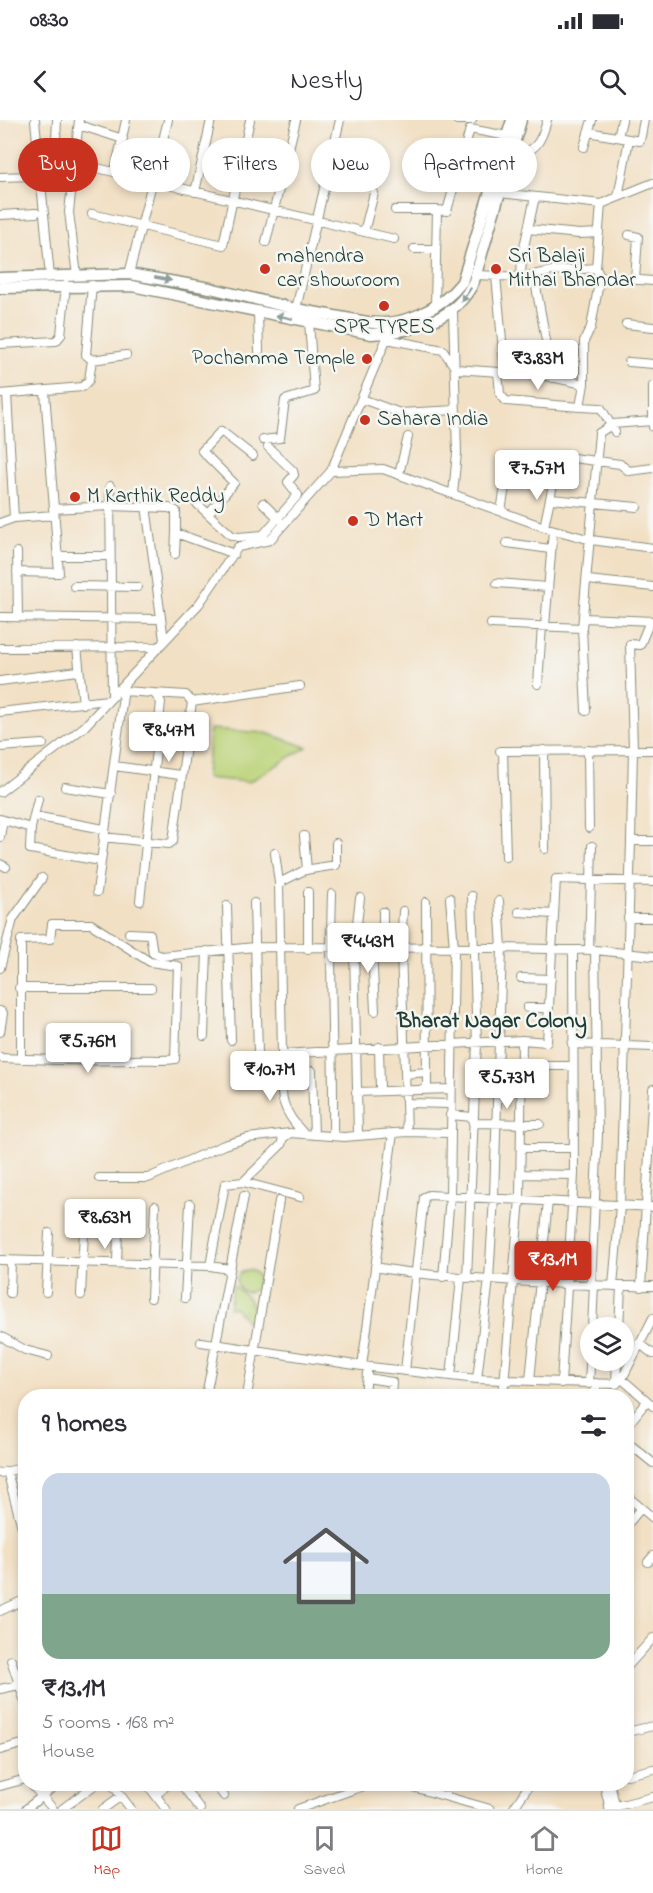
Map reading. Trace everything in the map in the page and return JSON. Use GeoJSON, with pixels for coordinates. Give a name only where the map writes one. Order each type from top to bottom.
{"type":"FeatureCollection","features":[{"type":"Feature","properties":{"kind":"main road"},"geometry":{"type":"LineString","coordinates":[[390,332],[450,298],[462,282],[512,120]]}},
{"type":"Feature","properties":{"kind":"main road"},"geometry":{"type":"LineString","coordinates":[[516,138],[521,120]]}},
{"type":"Feature","properties":{"kind":"main road"},"geometry":{"type":"LineString","coordinates":[[0,288],[66,285],[132,286],[371,334],[403,331],[453,311],[467,297],[476,275],[500,193]]}},
{"type":"Feature","properties":{"kind":"main road"},"geometry":{"type":"LineString","coordinates":[[0,278],[129,274],[210,288],[296,309],[376,324],[390,332]]}},
{"type":"Feature","properties":{"kind":"street"},"geometry":{"type":"LineString","coordinates":[[35,120],[35,138]]}},
{"type":"Feature","properties":{"kind":"street"},"geometry":{"type":"LineString","coordinates":[[56,138],[57,120]]}},
{"type":"Feature","properties":{"kind":"street"},"geometry":{"type":"LineString","coordinates":[[123,138],[126,120]]}},
{"type":"Feature","properties":{"kind":"street"},"geometry":{"type":"LineString","coordinates":[[164,138],[168,120]]}},
{"type":"Feature","properties":{"kind":"street"},"geometry":{"type":"LineString","coordinates":[[195,192],[211,120]]}},
{"type":"Feature","properties":{"kind":"street"},"geometry":{"type":"LineString","coordinates":[[92,214],[223,245],[250,120]]}},
{"type":"Feature","properties":{"kind":"street"},"geometry":{"type":"LineString","coordinates":[[266,242],[296,120]]}},
{"type":"Feature","properties":{"kind":"street"},"geometry":{"type":"LineString","coordinates":[[296,309],[340,120]]}},
{"type":"Feature","properties":{"kind":"street"},"geometry":{"type":"LineString","coordinates":[[457,120],[472,120]]}},
{"type":"Feature","properties":{"kind":"street"},"geometry":{"type":"LineString","coordinates":[[537,146],[542,141],[547,120]]}},
{"type":"Feature","properties":{"kind":"street"},"geometry":{"type":"LineString","coordinates":[[584,147],[592,120]]}},
{"type":"Feature","properties":{"kind":"street"},"geometry":{"type":"LineString","coordinates":[[618,137],[622,120]]}},
{"type":"Feature","properties":{"kind":"street"},"geometry":{"type":"LineString","coordinates":[[588,132],[640,141],[644,120]]}},
{"type":"Feature","properties":{"kind":"street"},"geometry":{"type":"LineString","coordinates":[[77,138],[79,122],[120,138]]}},
{"type":"Feature","properties":{"kind":"street"},"geometry":{"type":"LineString","coordinates":[[468,138],[471,128],[507,136]]}},
{"type":"Feature","properties":{"kind":"street"},"geometry":{"type":"LineString","coordinates":[[618,197],[629,139]]}},
{"type":"Feature","properties":{"kind":"street"},"geometry":{"type":"LineString","coordinates":[[0,177],[18,175]]}},
{"type":"Feature","properties":{"kind":"street"},"geometry":{"type":"LineString","coordinates":[[500,193],[601,204],[653,183]]}},
{"type":"Feature","properties":{"kind":"street"},"geometry":{"type":"LineString","coordinates":[[190,191],[394,239]]}},
{"type":"Feature","properties":{"kind":"street"},"geometry":{"type":"LineString","coordinates":[[38,192],[50,276]]}},
{"type":"Feature","properties":{"kind":"street"},"geometry":{"type":"LineString","coordinates":[[70,192],[69,212],[77,276]]}},
{"type":"Feature","properties":{"kind":"street"},"geometry":{"type":"LineString","coordinates":[[129,274],[150,192]]}},
{"type":"Feature","properties":{"kind":"street"},"geometry":{"type":"LineString","coordinates":[[395,210],[447,211],[452,192]]}},
{"type":"Feature","properties":{"kind":"street"},"geometry":{"type":"LineString","coordinates":[[364,232],[374,193]]}},
{"type":"Feature","properties":{"kind":"street"},"geometry":{"type":"LineString","coordinates":[[521,277],[522,256],[535,196]]}},
{"type":"Feature","properties":{"kind":"street"},"geometry":{"type":"LineString","coordinates":[[580,407],[584,384],[584,341],[591,327],[598,273],[601,204]]}},
{"type":"Feature","properties":{"kind":"street"},"geometry":{"type":"LineString","coordinates":[[435,307],[437,210]]}},
{"type":"Feature","properties":{"kind":"street"},"geometry":{"type":"LineString","coordinates":[[0,215],[36,213]]}},
{"type":"Feature","properties":{"kind":"street"},"geometry":{"type":"LineString","coordinates":[[528,229],[599,234]]}},
{"type":"Feature","properties":{"kind":"street"},"geometry":{"type":"LineString","coordinates":[[629,235],[638,237],[635,280]]}},
{"type":"Feature","properties":{"kind":"street"},"geometry":{"type":"LineString","coordinates":[[414,249],[435,249]]}},
{"type":"Feature","properties":{"kind":"street"},"geometry":{"type":"LineString","coordinates":[[476,275],[521,277],[552,272],[598,273],[653,281]]}},
{"type":"Feature","properties":{"kind":"street"},"geometry":{"type":"LineString","coordinates":[[496,276],[500,394],[506,401],[601,408],[614,428]]}},
{"type":"Feature","properties":{"kind":"street"},"geometry":{"type":"LineString","coordinates":[[534,276],[553,378]]}},
{"type":"Feature","properties":{"kind":"street"},"geometry":{"type":"LineString","coordinates":[[0,344],[56,341],[61,335],[66,285]]}},
{"type":"Feature","properties":{"kind":"street"},"geometry":{"type":"LineString","coordinates":[[92,285],[86,355],[92,360],[126,355]]}},
{"type":"Feature","properties":{"kind":"street"},"geometry":{"type":"LineString","coordinates":[[453,311],[457,453],[453,494]]}},
{"type":"Feature","properties":{"kind":"street"},"geometry":{"type":"LineString","coordinates":[[258,312],[259,351]]}},
{"type":"Feature","properties":{"kind":"street"},"geometry":{"type":"LineString","coordinates":[[0,792],[84,727],[199,604],[238,547],[270,540],[298,495],[288,482],[295,473],[265,444],[281,436],[285,400],[314,391],[309,322]]}},
{"type":"Feature","properties":{"kind":"street"},"geometry":{"type":"LineString","coordinates":[[626,324],[653,327]]}},
{"type":"Feature","properties":{"kind":"street"},"geometry":{"type":"LineString","coordinates":[[193,500],[238,537],[263,535],[281,521],[331,471],[390,332],[443,350],[456,369]]}},
{"type":"Feature","properties":{"kind":"street"},"geometry":{"type":"LineString","coordinates":[[14,518],[4,394],[45,392],[87,384],[92,360]]}},
{"type":"Feature","properties":{"kind":"street"},"geometry":{"type":"LineString","coordinates":[[628,362],[653,364]]}},
{"type":"Feature","properties":{"kind":"street"},"geometry":{"type":"LineString","coordinates":[[456,369],[553,378],[584,384]]}},
{"type":"Feature","properties":{"kind":"street"},"geometry":{"type":"LineString","coordinates":[[586,711],[583,623],[599,433],[614,428],[652,424],[653,386]]}},
{"type":"Feature","properties":{"kind":"street"},"geometry":{"type":"LineString","coordinates":[[17,572],[59,573],[45,392]]}},
{"type":"Feature","properties":{"kind":"street"},"geometry":{"type":"LineString","coordinates":[[362,399],[400,413],[456,410]]}},
{"type":"Feature","properties":{"kind":"street"},"geometry":{"type":"LineString","coordinates":[[208,514],[234,483],[202,451],[221,431],[253,456]]}},
{"type":"Feature","properties":{"kind":"street"},"geometry":{"type":"LineString","coordinates":[[399,474],[408,437]]}},
{"type":"Feature","properties":{"kind":"street"},"geometry":{"type":"LineString","coordinates":[[501,511],[510,457]]}},
{"type":"Feature","properties":{"kind":"street"},"geometry":{"type":"LineString","coordinates":[[565,457],[620,464],[626,470],[653,468]]}},
{"type":"Feature","properties":{"kind":"street"},"geometry":{"type":"LineString","coordinates":[[331,471],[383,468],[553,530],[591,540],[653,548]]}},
{"type":"Feature","properties":{"kind":"street"},"geometry":{"type":"LineString","coordinates":[[544,527],[554,480]]}},
{"type":"Feature","properties":{"kind":"street"},"geometry":{"type":"LineString","coordinates":[[110,486],[110,699]]}},
{"type":"Feature","properties":{"kind":"street"},"geometry":{"type":"LineString","coordinates":[[551,499],[637,507]]}},
{"type":"Feature","properties":{"kind":"street"},"geometry":{"type":"LineString","coordinates":[[263,503],[281,521]]}},
{"type":"Feature","properties":{"kind":"street"},"geometry":{"type":"LineString","coordinates":[[0,523],[14,518],[110,506],[173,509],[177,516],[176,554]]}},
{"type":"Feature","properties":{"kind":"street"},"geometry":{"type":"LineString","coordinates":[[146,506],[161,643]]}},
{"type":"Feature","properties":{"kind":"street"},"geometry":{"type":"LineString","coordinates":[[538,684],[553,530]]}},
{"type":"Feature","properties":{"kind":"street"},"geometry":{"type":"LineString","coordinates":[[176,533],[234,554]]}},
{"type":"Feature","properties":{"kind":"street"},"geometry":{"type":"LineString","coordinates":[[507,543],[550,549]]}},
{"type":"Feature","properties":{"kind":"street"},"geometry":{"type":"LineString","coordinates":[[17,552],[18,617]]}},
{"type":"Feature","properties":{"kind":"street"},"geometry":{"type":"LineString","coordinates":[[58,556],[110,556]]}},
{"type":"Feature","properties":{"kind":"street"},"geometry":{"type":"LineString","coordinates":[[588,580],[653,587]]}},
{"type":"Feature","properties":{"kind":"street"},"geometry":{"type":"LineString","coordinates":[[497,583],[547,587]]}},
{"type":"Feature","properties":{"kind":"street"},"geometry":{"type":"LineString","coordinates":[[74,586],[138,587]]}},
{"type":"Feature","properties":{"kind":"street"},"geometry":{"type":"LineString","coordinates":[[0,618],[160,619]]}},
{"type":"Feature","properties":{"kind":"street"},"geometry":{"type":"LineString","coordinates":[[491,624],[544,626],[652,621],[640,645],[630,644],[632,813],[617,1287],[618,1317]]}},
{"type":"Feature","properties":{"kind":"street"},"geometry":{"type":"LineString","coordinates":[[0,648],[110,647],[161,643]]}},
{"type":"Feature","properties":{"kind":"street"},"geometry":{"type":"LineString","coordinates":[[77,648],[83,704]]}},
{"type":"Feature","properties":{"kind":"street"},"geometry":{"type":"LineString","coordinates":[[0,681],[78,671]]}},
{"type":"Feature","properties":{"kind":"street"},"geometry":{"type":"LineString","coordinates":[[97,892],[125,682]]}},
{"type":"Feature","properties":{"kind":"street"},"geometry":{"type":"LineString","coordinates":[[192,702],[300,686]]}},
{"type":"Feature","properties":{"kind":"street"},"geometry":{"type":"LineString","coordinates":[[34,816],[147,842],[172,844],[192,702],[186,694],[123,691]]}},
{"type":"Feature","properties":{"kind":"street"},"geometry":{"type":"LineString","coordinates":[[140,901],[161,702],[161,699],[154,693]]}},
{"type":"Feature","properties":{"kind":"street"},"geometry":{"type":"LineString","coordinates":[[0,712],[110,699]]}},
{"type":"Feature","properties":{"kind":"street"},"geometry":{"type":"LineString","coordinates":[[0,747],[43,744]]}},
{"type":"Feature","properties":{"kind":"street"},"geometry":{"type":"LineString","coordinates":[[544,750],[545,849]]}},
{"type":"Feature","properties":{"kind":"street"},"geometry":{"type":"LineString","coordinates":[[588,750],[589,828]]}},
{"type":"Feature","properties":{"kind":"street"},"geometry":{"type":"LineString","coordinates":[[506,857],[502,751],[653,750]]}},
{"type":"Feature","properties":{"kind":"street"},"geometry":{"type":"LineString","coordinates":[[114,766],[180,775]]}},
{"type":"Feature","properties":{"kind":"street"},"geometry":{"type":"LineString","coordinates":[[65,788],[111,795]]}},
{"type":"Feature","properties":{"kind":"street"},"geometry":{"type":"LineString","coordinates":[[38,799],[31,828],[30,849],[100,861]]}},
{"type":"Feature","properties":{"kind":"street"},"geometry":{"type":"LineString","coordinates":[[0,837],[2,820],[31,828]]}},
{"type":"Feature","properties":{"kind":"street"},"geometry":{"type":"LineString","coordinates":[[304,836],[307,870]]}},
{"type":"Feature","properties":{"kind":"street"},"geometry":{"type":"LineString","coordinates":[[631,841],[653,842]]}},
{"type":"Feature","properties":{"kind":"street"},"geometry":{"type":"LineString","coordinates":[[279,884],[307,870],[336,865],[336,843]]}},
{"type":"Feature","properties":{"kind":"street"},"geometry":{"type":"LineString","coordinates":[[592,846],[592,950],[597,1046],[596,1205],[592,1317]]}},
{"type":"Feature","properties":{"kind":"street"},"geometry":{"type":"LineString","coordinates":[[275,853],[280,901],[282,1088],[285,1112],[304,1134]]}},
{"type":"Feature","properties":{"kind":"street"},"geometry":{"type":"LineString","coordinates":[[0,968],[13,919],[42,878]]}},
{"type":"Feature","properties":{"kind":"street"},"geometry":{"type":"LineString","coordinates":[[282,1054],[498,1041],[547,1042],[555,879],[591,878],[653,882]]}},
{"type":"Feature","properties":{"kind":"street"},"geometry":{"type":"LineString","coordinates":[[308,892],[308,949]]}},
{"type":"Feature","properties":{"kind":"street"},"geometry":{"type":"LineString","coordinates":[[332,894],[330,949],[334,1051],[333,1136]]}},
{"type":"Feature","properties":{"kind":"street"},"geometry":{"type":"LineString","coordinates":[[451,1376],[464,1278],[477,1043],[472,896]]}},
{"type":"Feature","properties":{"kind":"street"},"geometry":{"type":"LineString","coordinates":[[358,1135],[354,949],[360,898]]}},
{"type":"Feature","properties":{"kind":"street"},"geometry":{"type":"LineString","coordinates":[[443,1277],[450,1196],[454,948],[450,898]]}},
{"type":"Feature","properties":{"kind":"street"},"geometry":{"type":"LineString","coordinates":[[477,1379],[489,1279],[494,1197],[502,948],[499,901]]}},
{"type":"Feature","properties":{"kind":"street"},"geometry":{"type":"LineString","coordinates":[[426,902],[427,1088]]}},
{"type":"Feature","properties":{"kind":"street"},"geometry":{"type":"LineString","coordinates":[[254,903],[258,1053]]}},
{"type":"Feature","properties":{"kind":"street"},"geometry":{"type":"LineString","coordinates":[[227,906],[231,1040]]}},
{"type":"Feature","properties":{"kind":"street"},"geometry":{"type":"LineString","coordinates":[[403,911],[401,949],[407,1132]]}},
{"type":"Feature","properties":{"kind":"street"},"geometry":{"type":"LineString","coordinates":[[382,949],[383,912]]}},
{"type":"Feature","properties":{"kind":"street"},"geometry":{"type":"LineString","coordinates":[[519,912],[554,914]]}},
{"type":"Feature","properties":{"kind":"street"},"geometry":{"type":"LineString","coordinates":[[628,918],[653,918]]}},
{"type":"Feature","properties":{"kind":"street"},"geometry":{"type":"LineString","coordinates":[[0,1057],[21,1059],[78,1061],[175,1059],[178,968],[150,962],[91,924],[52,924],[50,939],[21,940],[21,1059]]}},
{"type":"Feature","properties":{"kind":"street"},"geometry":{"type":"LineString","coordinates":[[129,933],[150,934],[153,953],[158,955],[255,947],[281,949],[553,949],[626,952],[653,956]]}},
{"type":"Feature","properties":{"kind":"street"},"geometry":{"type":"LineString","coordinates":[[372,949],[375,1011]]}},
{"type":"Feature","properties":{"kind":"street"},"geometry":{"type":"LineString","coordinates":[[561,1383],[574,1175],[573,950]]}},
{"type":"Feature","properties":{"kind":"street"},"geometry":{"type":"LineString","coordinates":[[204,1036],[207,951]]}},
{"type":"Feature","properties":{"kind":"street"},"geometry":{"type":"LineString","coordinates":[[521,978],[551,979]]}},
{"type":"Feature","properties":{"kind":"street"},"geometry":{"type":"LineString","coordinates":[[20,988],[151,988]]}},
{"type":"Feature","properties":{"kind":"street"},"geometry":{"type":"LineString","coordinates":[[527,1008],[549,1008]]}},
{"type":"Feature","properties":{"kind":"street"},"geometry":{"type":"LineString","coordinates":[[0,1011],[3,1013],[0,1032]]}},
{"type":"Feature","properties":{"kind":"street"},"geometry":{"type":"LineString","coordinates":[[504,1389],[515,1281],[520,1199],[522,1040]]}},
{"type":"Feature","properties":{"kind":"street"},"geometry":{"type":"LineString","coordinates":[[572,1044],[626,1048],[653,1047]]}},
{"type":"Feature","properties":{"kind":"street"},"geometry":{"type":"LineString","coordinates":[[379,1047],[380,1090]]}},
{"type":"Feature","properties":{"kind":"street"},"geometry":{"type":"LineString","coordinates":[[523,1066],[572,1065]]}},
{"type":"Feature","properties":{"kind":"street"},"geometry":{"type":"LineString","coordinates":[[312,1071],[314,1135]]}},
{"type":"Feature","properties":{"kind":"street"},"geometry":{"type":"LineString","coordinates":[[405,1074],[427,1072]]}},
{"type":"Feature","properties":{"kind":"street"},"geometry":{"type":"LineString","coordinates":[[356,1092],[450,1089]]}},
{"type":"Feature","properties":{"kind":"street"},"geometry":{"type":"LineString","coordinates":[[641,1287],[650,1207],[653,1089]]}},
{"type":"Feature","properties":{"kind":"street"},"geometry":{"type":"LineString","coordinates":[[406,1103],[450,1104]]}},
{"type":"Feature","properties":{"kind":"street"},"geometry":{"type":"LineString","coordinates":[[450,1115],[496,1123],[540,1124]]}},
{"type":"Feature","properties":{"kind":"street"},"geometry":{"type":"LineString","coordinates":[[99,1178],[148,1178],[224,1145],[248,1138],[290,1133],[333,1136],[407,1132],[450,1133]]}},
{"type":"Feature","properties":{"kind":"street"},"geometry":{"type":"LineString","coordinates":[[243,1182],[281,1145],[290,1133]]}},
{"type":"Feature","properties":{"kind":"street"},"geometry":{"type":"LineString","coordinates":[[365,1389],[367,1378],[365,1367],[375,1267],[393,1133]]}},
{"type":"Feature","properties":{"kind":"street"},"geometry":{"type":"LineString","coordinates":[[521,1148],[573,1148]]}},
{"type":"Feature","properties":{"kind":"street"},"geometry":{"type":"LineString","coordinates":[[521,1174],[574,1175]]}},
{"type":"Feature","properties":{"kind":"street"},"geometry":{"type":"LineString","coordinates":[[210,1266],[223,1189],[228,1182],[243,1182],[300,1197]]}},
{"type":"Feature","properties":{"kind":"street"},"geometry":{"type":"LineString","coordinates":[[405,1371],[418,1275],[423,1201],[429,1195],[650,1207]]}},
{"type":"Feature","properties":{"kind":"street"},"geometry":{"type":"LineString","coordinates":[[207,1389],[244,1196]]}},
{"type":"Feature","properties":{"kind":"street"},"geometry":{"type":"LineString","coordinates":[[530,1380],[548,1201]]}},
{"type":"Feature","properties":{"kind":"street"},"geometry":{"type":"LineString","coordinates":[[248,1389],[279,1202]]}},
{"type":"Feature","properties":{"kind":"street"},"geometry":{"type":"LineString","coordinates":[[185,1298],[190,1204]]}},
{"type":"Feature","properties":{"kind":"street"},"geometry":{"type":"LineString","coordinates":[[151,1298],[155,1206]]}},
{"type":"Feature","properties":{"kind":"street"},"geometry":{"type":"LineString","coordinates":[[81,1295],[84,1231]]}},
{"type":"Feature","properties":{"kind":"street"},"geometry":{"type":"LineString","coordinates":[[117,1263],[118,1232]]}},
{"type":"Feature","properties":{"kind":"street"},"geometry":{"type":"LineString","coordinates":[[46,1293],[50,1233]]}},
{"type":"Feature","properties":{"kind":"street"},"geometry":{"type":"LineString","coordinates":[[0,1260],[210,1266],[229,1269]]}},
{"type":"Feature","properties":{"kind":"street"},"geometry":{"type":"LineString","coordinates":[[10,1293],[11,1261]]}},
{"type":"Feature","properties":{"kind":"street"},"geometry":{"type":"LineString","coordinates":[[375,1267],[443,1277],[617,1287],[653,1286]]}},
{"type":"Feature","properties":{"kind":"street"},"geometry":{"type":"LineString","coordinates":[[619,1382],[653,1318]]}},
{"type":"Feature","properties":{"kind":"street"},"geometry":{"type":"LineString","coordinates":[[0,1336],[25,1350],[48,1356]]}},
{"type":"Feature","properties":{"kind":"street"},"geometry":{"type":"LineString","coordinates":[[201,1342],[365,1367],[477,1379],[593,1384],[619,1382],[629,1389]]}},
{"type":"Feature","properties":{"kind":"street"},"geometry":{"type":"LineString","coordinates":[[639,1343],[653,1354]]}},
{"type":"Feature","properties":{"kind":"street"},"geometry":{"type":"LineString","coordinates":[[592,1371],[594,1389]]}},
{"type":"Feature","properties":{"kind":"street"},"geometry":{"type":"LineString","coordinates":[[618,1371],[619,1382]]}},
{"type":"Feature","properties":{"kind":"street"},"geometry":{"type":"LineString","coordinates":[[367,1378],[392,1382],[392,1389]]}},
{"type":"Feature","properties":{"kind":"street"},"geometry":{"type":"LineString","coordinates":[[634,1392],[650,1403],[634,1418]]}},
{"type":"Feature","properties":{"kind":"street"},"geometry":{"type":"LineString","coordinates":[[634,1448],[653,1463]]}},
{"type":"Feature","properties":{"kind":"street"},"geometry":{"type":"LineString","coordinates":[[4,1472],[18,1517]]}},
{"type":"Feature","properties":{"kind":"street"},"geometry":{"type":"LineString","coordinates":[[634,1502],[653,1518]]}},
{"type":"Feature","properties":{"kind":"street"},"geometry":{"type":"LineString","coordinates":[[634,1516],[641,1508]]}},
{"type":"Feature","properties":{"kind":"street"},"geometry":{"type":"LineString","coordinates":[[0,1611],[18,1603]]}},
{"type":"Feature","properties":{"kind":"street"},"geometry":{"type":"LineString","coordinates":[[634,1659],[653,1638]]}},
{"type":"Feature","properties":{"kind":"street"},"geometry":{"type":"LineString","coordinates":[[11,1660],[18,1681]]}},
{"type":"Feature","properties":{"kind":"street"},"geometry":{"type":"LineString","coordinates":[[0,1689],[18,1684]]}},
{"type":"Feature","properties":{"kind":"street"},"geometry":{"type":"LineString","coordinates":[[634,1730],[653,1726]]}},
{"type":"Feature","properties":{"kind":"street"},"geometry":{"type":"LineString","coordinates":[[0,1750],[18,1745]]}},
{"type":"Feature","properties":{"kind":"street"},"geometry":{"type":"LineString","coordinates":[[634,1773],[653,1769]]}},
{"type":"Feature","properties":{"kind":"street"},"geometry":{"type":"LineString","coordinates":[[0,1786],[18,1781]]}},
{"type":"Feature","properties":{"kind":"street"},"geometry":{"type":"LineString","coordinates":[[38,1791],[53,1809]]}},
{"type":"Feature","properties":{"kind":"street"},"geometry":{"type":"LineString","coordinates":[[26,1809],[48,1791]]}},
{"type":"Feature","properties":{"kind":"street"},"geometry":{"type":"LineString","coordinates":[[62,1809],[86,1791]]}},
{"type":"Feature","properties":{"kind":"street"},"geometry":{"type":"LineString","coordinates":[[117,1791],[131,1809]]}},
{"type":"Feature","properties":{"kind":"street"},"geometry":{"type":"LineString","coordinates":[[153,1791],[166,1809]]}},
{"type":"Feature","properties":{"kind":"street"},"geometry":{"type":"LineString","coordinates":[[156,1795],[160,1791]]}},
{"type":"Feature","properties":{"kind":"street"},"geometry":{"type":"LineString","coordinates":[[186,1791],[200,1809]]}},
{"type":"Feature","properties":{"kind":"street"},"geometry":{"type":"LineString","coordinates":[[220,1791],[224,1796]]}},
{"type":"Feature","properties":{"kind":"street"},"geometry":{"type":"LineString","coordinates":[[298,1809],[349,1791]]}},
{"type":"Feature","properties":{"kind":"street"},"geometry":{"type":"LineString","coordinates":[[427,1791],[490,1809]]}},
{"type":"Feature","properties":{"kind":"street"},"geometry":{"type":"LineString","coordinates":[[513,1809],[525,1791]]}},
{"type":"Feature","properties":{"kind":"street"},"geometry":{"type":"LineString","coordinates":[[606,1791],[612,1808]]}},
{"type":"Feature","properties":{"kind":"street"},"geometry":{"type":"LineString","coordinates":[[611,1791],[612,1808]]}},
{"type":"Feature","properties":{"kind":"street"},"geometry":{"type":"LineString","coordinates":[[103,1809],[121,1796]]}},
{"type":"Feature","properties":{"kind":"street"},"geometry":{"type":"LineString","coordinates":[[612,1808],[653,1797]]}},
{"type":"Feature","properties":{"kind":"green space"},"geometry":{"type":"Polygon","coordinates":[[[210,729],[266,733],[307,747],[249,782],[206,778],[210,729]]]}},
{"type":"Feature","properties":{"kind":"green space"},"geometry":{"type":"Polygon","coordinates":[[[248,1270],[256,1273],[259,1281],[256,1289],[248,1292],[240,1289],[237,1281],[240,1273],[248,1270]]]}},
{"type":"Feature","properties":{"kind":"green space"},"geometry":{"type":"Polygon","coordinates":[[[233,1285],[248,1298],[254,1309],[252,1317],[247,1322],[234,1307],[229,1308],[233,1285]]]}},
{"type":"Feature","properties":{"kind":"place","name":"mahendra car showroom"},"geometry":{"type":"Point","coordinates":[265,269]}},
{"type":"Feature","properties":{"kind":"place","name":"Sri Balaji Mithai Bhandar"},"geometry":{"type":"Point","coordinates":[496,269]}},
{"type":"Feature","properties":{"kind":"place","name":"SPR TYRES"},"geometry":{"type":"Point","coordinates":[384,306]}},
{"type":"Feature","properties":{"kind":"place","name":"Pochamma Temple"},"geometry":{"type":"Point","coordinates":[367,359]}},
{"type":"Feature","properties":{"kind":"place","name":"Sahara India"},"geometry":{"type":"Point","coordinates":[365,420]}},
{"type":"Feature","properties":{"kind":"place","name":"M Karthik Reddy"},"geometry":{"type":"Point","coordinates":[75,497]}},
{"type":"Feature","properties":{"kind":"place","name":"D Mart"},"geometry":{"type":"Point","coordinates":[353,521]}},
{"type":"Feature","properties":{"kind":"district","name":"Bharat Nagar Colony"},"geometry":{"type":"Point","coordinates":[492,1022]}}]}
